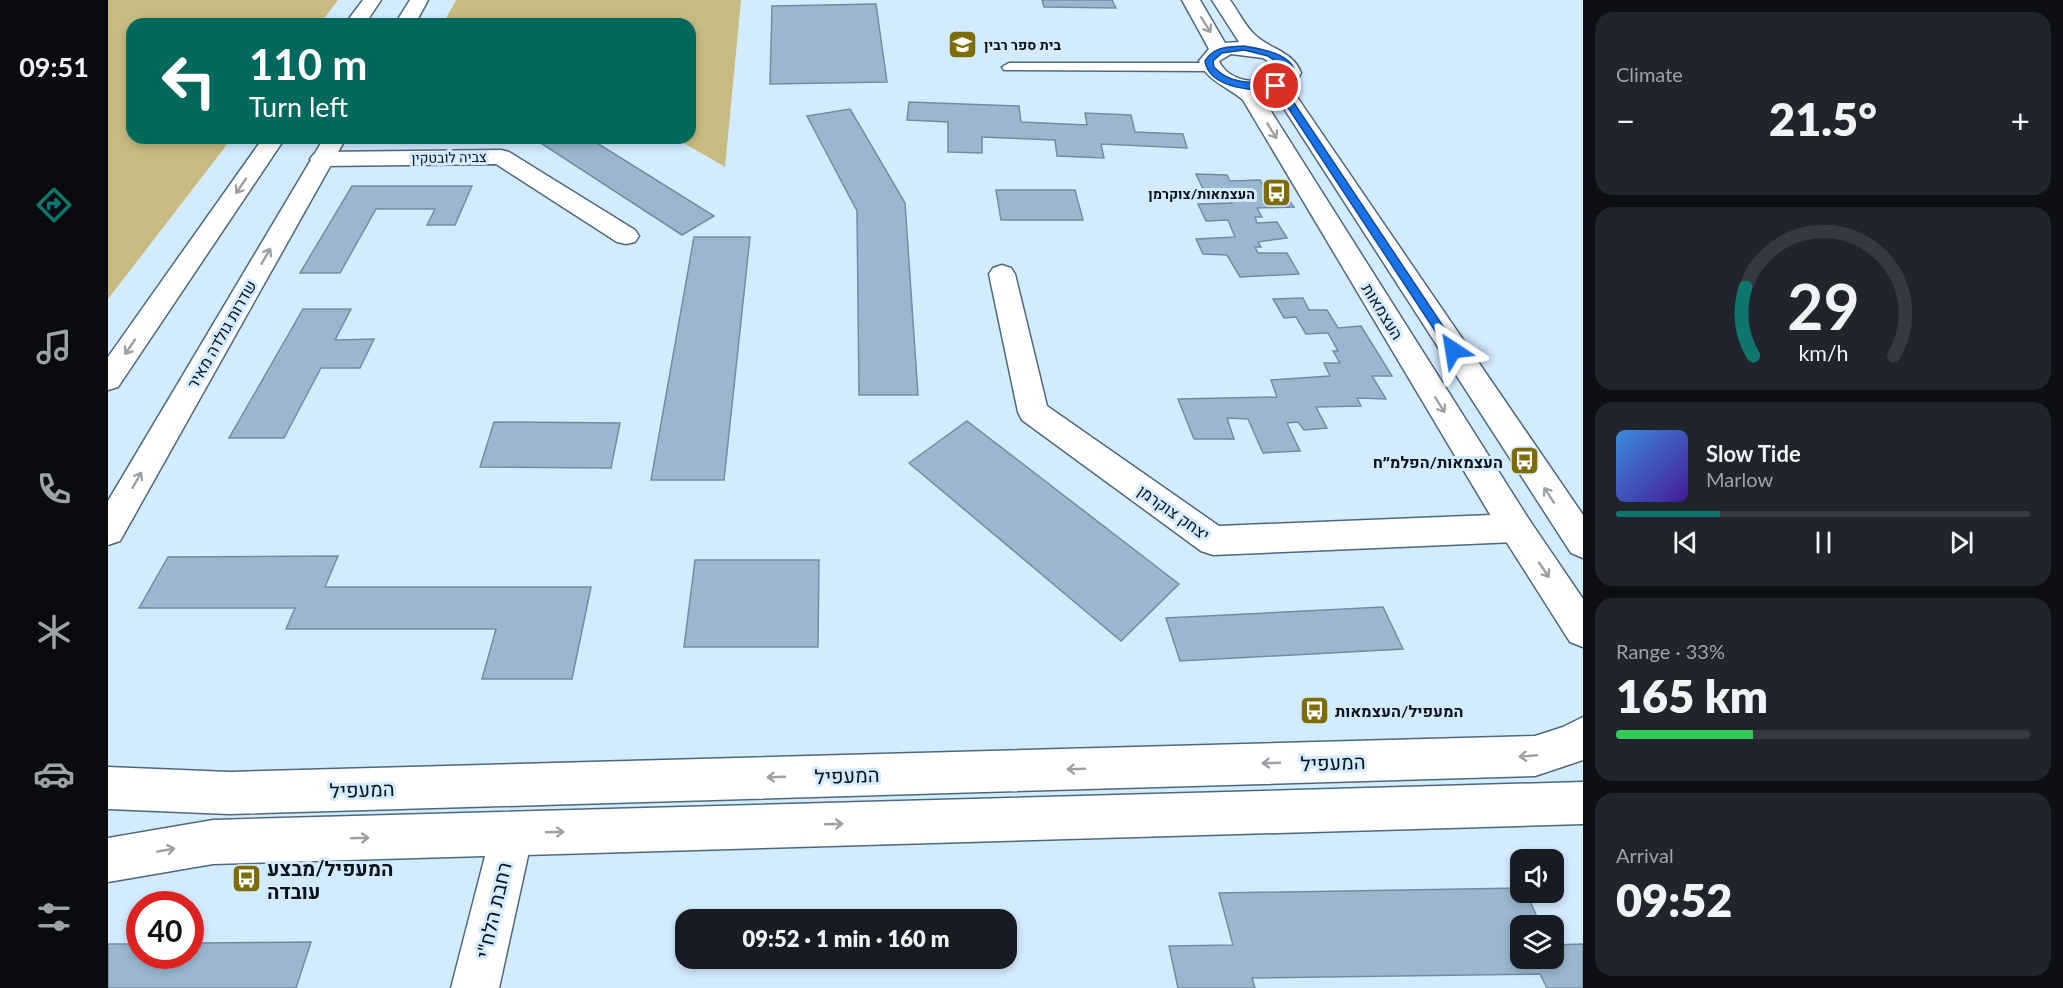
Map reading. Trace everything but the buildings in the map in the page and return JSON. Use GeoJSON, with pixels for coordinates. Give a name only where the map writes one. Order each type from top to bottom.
{"type":"FeatureCollection","features":[{"type":"Feature","properties":{"kind":"street"},"geometry":{"type":"LineString","coordinates":[[359,18],[372,0]]}},
{"type":"Feature","properties":{"kind":"street"},"geometry":{"type":"LineString","coordinates":[[408,18],[419,0]]}},
{"type":"Feature","properties":{"kind":"street"},"geometry":{"type":"LineString","coordinates":[[1191,0],[1215,59],[1216,74],[1238,85],[1265,88],[1283,83],[1290,78],[1291,72],[1288,65],[1281,59],[1263,52],[1244,48],[1215,59]]}},
{"type":"Feature","properties":{"kind":"street"},"geometry":{"type":"LineString","coordinates":[[1221,0],[1245,37],[1263,52]]}},
{"type":"Feature","properties":{"kind":"street"},"geometry":{"type":"LineString","coordinates":[[1283,83],[1286,97],[1583,543]]}},
{"type":"Feature","properties":{"kind":"street","name":"העצמאות"},"geometry":{"type":"LineString","coordinates":[[1238,85],[1251,96],[1516,528],[1583,630]]}},
{"type":"Feature","properties":{"kind":"street"},"geometry":{"type":"LineString","coordinates":[[108,379],[270,144]]}},
{"type":"Feature","properties":{"kind":"street","name":"צביה לובטקין"},"geometry":{"type":"LineString","coordinates":[[328,148],[501,157],[626,236]]}},
{"type":"Feature","properties":{"kind":"street","name":"שדרות גולדה מאיר"},"geometry":{"type":"LineString","coordinates":[[108,531],[328,148]]}},
{"type":"Feature","properties":{"kind":"street","name":"יצחק צוקרמן"},"geometry":{"type":"LineString","coordinates":[[1002,274],[1033,412],[1213,541],[1516,528]]}},
{"type":"Feature","properties":{"kind":"street","name":"המעפיל"},"geometry":{"type":"LineString","coordinates":[[108,788],[230,793],[1535,756],[1573,744],[1583,737]]}},
{"type":"Feature","properties":{"kind":"street"},"geometry":{"type":"LineString","coordinates":[[108,860],[213,842],[1583,803]]}},
{"type":"Feature","properties":{"kind":"street","name":"רחבת הלח\"י"},"geometry":{"type":"LineString","coordinates":[[475,988],[512,833]]}},
{"type":"Feature","properties":{"kind":"lane"},"geometry":{"type":"LineString","coordinates":[[1009,68],[1215,59]]}},
{"type":"Feature","properties":{"kind":"shaded area"},"geometry":{"type":"Polygon","coordinates":[[[108,0],[338,0],[324,18],[126,18],[126,144],[227,144],[108,299],[108,0]]]}},
{"type":"Feature","properties":{"kind":"shaded area"},"geometry":{"type":"Polygon","coordinates":[[[456,0],[741,0],[725,167],[685,144],[696,144],[696,18],[446,18],[456,0]]]}},
{"type":"Feature","properties":{"kind":"place","name":"בית ספר רבין"},"geometry":{"type":"Point","coordinates":[963,44]}},
{"type":"Feature","properties":{"kind":"place","name":"העצמאות/צוקרמן"},"geometry":{"type":"Point","coordinates":[1276,193]}},
{"type":"Feature","properties":{"kind":"place","name":"העצמאות/הפלמ״ח"},"geometry":{"type":"Point","coordinates":[1524,461]}},
{"type":"Feature","properties":{"kind":"place","name":"המעפיל/העצמאות"},"geometry":{"type":"Point","coordinates":[1314,710]}},
{"type":"Feature","properties":{"kind":"place","name":"המעפיל/מבצע עובדה"},"geometry":{"type":"Point","coordinates":[246,879]}},
{"type":"Feature","properties":{"kind":"route"},"geometry":{"type":"LineString","coordinates":[[1276,86],[1265,88],[1238,85],[1216,74],[1210,67],[1209,61],[1212,55],[1220,51],[1244,48],[1271,54],[1288,65],[1291,72],[1290,78],[1283,83],[1286,97],[1453,350]]}}]}
